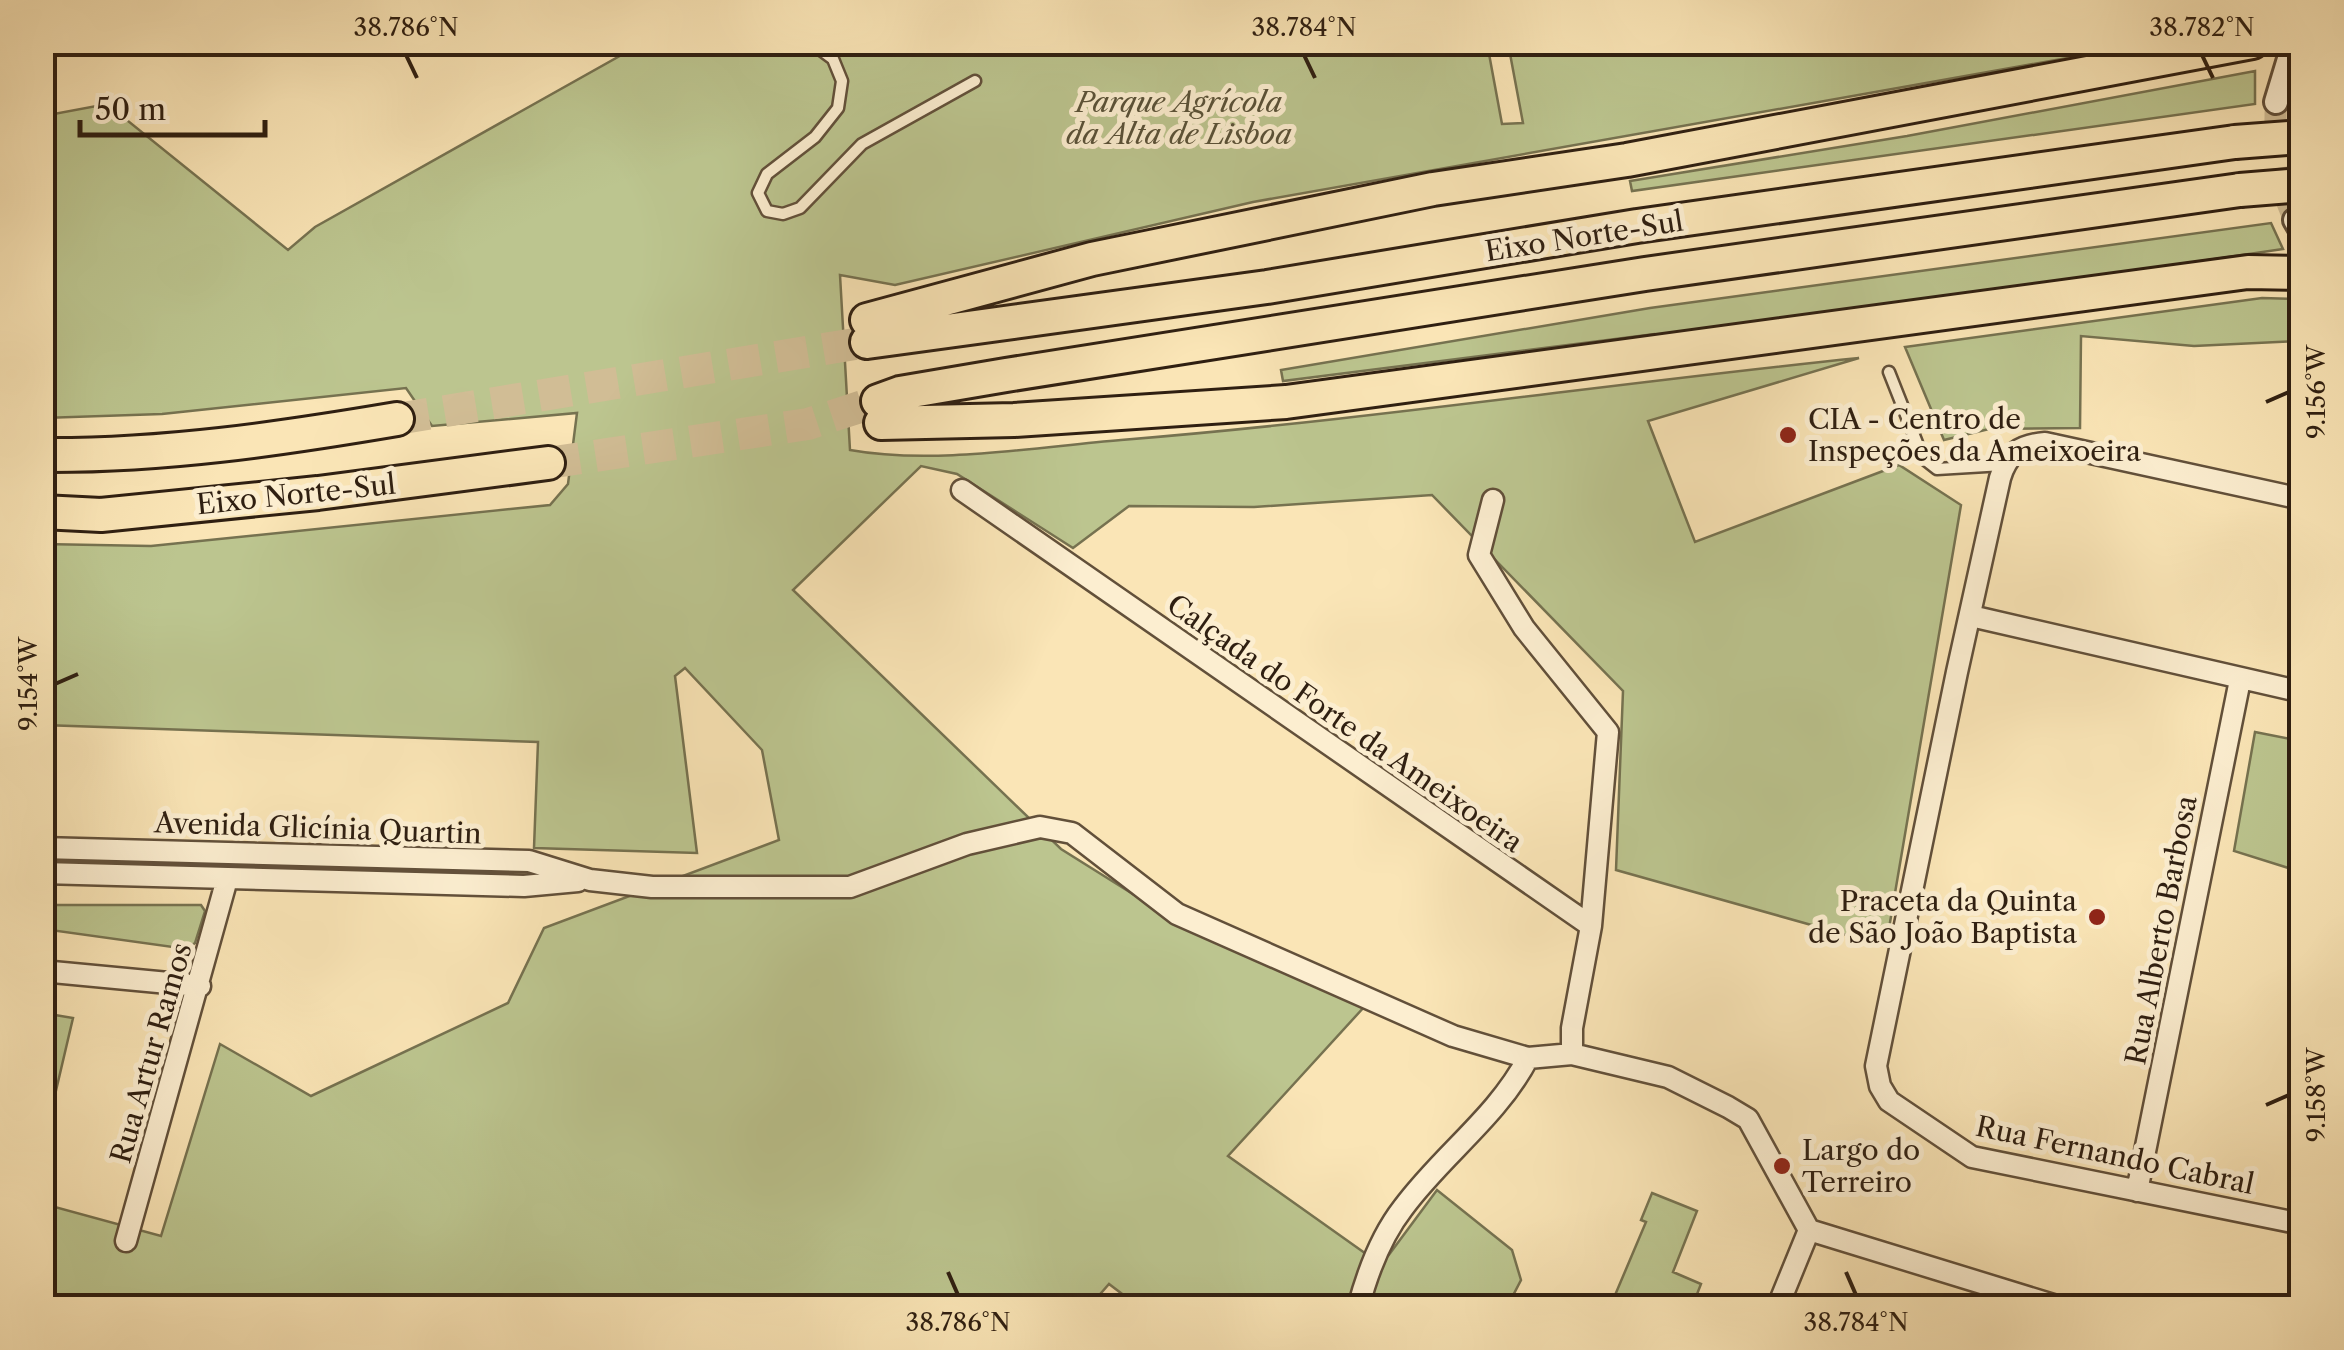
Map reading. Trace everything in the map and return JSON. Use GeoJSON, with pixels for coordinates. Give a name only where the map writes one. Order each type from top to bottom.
{"type":"FeatureCollection","features":[{"type":"Feature","properties":{"kind":"highway","name":"Eixo Norte-Sul"},"geometry":{"type":"LineString","coordinates":[[2252,42],[1627,160],[1433,189],[1092,260],[868,331],[1267,287],[1638,226],[2234,142],[2302,136]]}},
{"type":"Feature","properties":{"kind":"highway","name":"Eixo Norte-Sul"},"geometry":{"type":"LineString","coordinates":[[2302,185],[2240,190],[1645,274],[1006,375],[900,394],[879,412],[1014,420],[1286,402],[2248,272],[2302,273]]}},
{"type":"Feature","properties":{"kind":"highway","name":"Eixo Norte-Sul"},"geometry":{"type":"LineString","coordinates":[[42,455],[100,456],[242,445],[397,419]]}},
{"type":"Feature","properties":{"kind":"highway","name":"Eixo Norte-Sul"},"geometry":{"type":"LineString","coordinates":[[42,512],[101,515],[548,464]]}},
{"type":"Feature","properties":{"kind":"street"},"geometry":{"type":"LineString","coordinates":[[2276,102],[2298,42]]}},
{"type":"Feature","properties":{"kind":"street"},"geometry":{"type":"LineString","coordinates":[[2302,499],[2045,443],[2026,444],[2004,465],[1972,616],[2302,692]]}},
{"type":"Feature","properties":{"kind":"street","name":"Calçada do Forte da Ameixoeira"},"geometry":{"type":"LineString","coordinates":[[962,490],[1591,926]]}},
{"type":"Feature","properties":{"kind":"street"},"geometry":{"type":"LineString","coordinates":[[1492,500],[1480,555],[1524,628],[1608,732],[1591,926],[1572,1028],[1572,1054]]}},
{"type":"Feature","properties":{"kind":"street","name":"Rua Fernando Cabral"},"geometry":{"type":"LineString","coordinates":[[1972,616],[1956,672],[1876,1066],[1880,1086],[1889,1102],[1904,1115],[1972,1157],[2302,1224]]}},
{"type":"Feature","properties":{"kind":"street","name":"Rua Alberto Barbosa"},"geometry":{"type":"LineString","coordinates":[[2137,1191],[2240,680]]}},
{"type":"Feature","properties":{"kind":"street","name":"Avenida Glicínia Quartin"},"geometry":{"type":"LineString","coordinates":[[42,848],[528,861],[590,880],[652,887],[850,887],[967,844],[1040,828],[1072,834],[1176,914],[1453,1036],[1528,1058]]}},
{"type":"Feature","properties":{"kind":"street","name":"Avenida Glicínia Quartin"},"geometry":{"type":"LineString","coordinates":[[42,873],[524,886],[590,880]]}},
{"type":"Feature","properties":{"kind":"street","name":"Rua Artur Ramos"},"geometry":{"type":"LineString","coordinates":[[126,1240],[228,879]]}},
{"type":"Feature","properties":{"kind":"street"},"geometry":{"type":"LineString","coordinates":[[42,970],[200,986]]}},
{"type":"Feature","properties":{"kind":"street"},"geometry":{"type":"LineString","coordinates":[[1358,1308],[1374,1262],[1402,1209],[1513,1087],[1528,1058],[1572,1054],[1668,1077],[1748,1119],[1809,1230],[2063,1308]]}},
{"type":"Feature","properties":{"kind":"street"},"geometry":{"type":"LineString","coordinates":[[1778,1306],[1809,1230]]}},
{"type":"Feature","properties":{"kind":"lane"},"geometry":{"type":"LineString","coordinates":[[810,42],[833,59],[842,81],[838,108],[815,138],[767,174],[758,194],[766,210],[782,214],[800,208],[862,144],[975,82]]}},
{"type":"Feature","properties":{"kind":"lane"},"geometry":{"type":"LineString","coordinates":[[1889,372],[1923,458],[1929,464],[1937,469],[2004,465]]}},
{"type":"Feature","properties":{"kind":"lane"},"geometry":{"type":"LineString","coordinates":[[228,879],[234,852]]}},
{"type":"Feature","properties":{"kind":"green space","name":"Parque Agrícola da Alta de Lisboa"},"geometry":{"type":"Polygon","coordinates":[[[636,43],[1487,43],[1502,124],[1523,123],[1508,43],[2152,43],[1253,202],[895,285],[840,275],[850,450],[882,454],[985,453],[1214,432],[1859,358],[1648,421],[1695,542],[1899,465],[1961,505],[1886,946],[1616,870],[1623,691],[1432,495],[1254,507],[1129,506],[1073,548],[957,474],[921,466],[793,590],[1061,849],[1179,923],[1365,1006],[1228,1156],[1369,1256],[1388,1256],[1437,1190],[1512,1250],[1521,1280],[1507,1307],[1123,1307],[1130,1300],[1109,1284],[1088,1308],[43,1307],[42,1191],[51,1206],[161,1236],[220,1044],[311,1096],[508,1003],[544,928],[779,840],[762,750],[685,668],[675,676],[697,853],[534,848],[538,742],[43,725],[43,544],[151,546],[550,505],[568,484],[577,413],[432,426],[406,388],[162,414],[43,418],[43,116],[107,104],[288,250],[315,227],[632,49],[636,43]]]}},
{"type":"Feature","properties":{"kind":"green space"},"geometry":{"type":"Polygon","coordinates":[[[2255,71],[2255,104],[1632,191],[1630,181],[1907,136],[2255,71]]]}},
{"type":"Feature","properties":{"kind":"green space"},"geometry":{"type":"Polygon","coordinates":[[[2271,223],[2283,249],[1656,341],[1654,334],[1283,381],[1281,370],[1650,308],[2271,223]]]}},
{"type":"Feature","properties":{"kind":"green space"},"geometry":{"type":"Polygon","coordinates":[[[2262,298],[2301,299],[2301,341],[2194,346],[2081,336],[2080,428],[1989,429],[1944,440],[1905,347],[2262,298]]]}},
{"type":"Feature","properties":{"kind":"green space"},"geometry":{"type":"Polygon","coordinates":[[[2255,732],[2301,741],[2301,872],[2234,851],[2255,732]]]}},
{"type":"Feature","properties":{"kind":"green space"},"geometry":{"type":"Polygon","coordinates":[[[43,905],[201,905],[205,911],[195,943],[187,949],[43,929],[43,905]]]}},
{"type":"Feature","properties":{"kind":"green space"},"geometry":{"type":"Polygon","coordinates":[[[42,1013],[73,1018],[43,1146],[42,1013]]]}},
{"type":"Feature","properties":{"kind":"green space"},"geometry":{"type":"Polygon","coordinates":[[[1652,1193],[1697,1211],[1673,1272],[1701,1284],[1692,1307],[1610,1307],[1646,1222],[1641,1220],[1652,1193]]]}},
{"type":"Feature","properties":{"kind":"tunnel"},"geometry":{"type":"LineString","coordinates":[[2276,102],[2278,162],[2295,220]]}},
{"type":"Feature","properties":{"kind":"tunnel"},"geometry":{"type":"LineString","coordinates":[[397,419],[867,342]]}},
{"type":"Feature","properties":{"kind":"tunnel"},"geometry":{"type":"LineString","coordinates":[[548,463],[808,424],[878,401]]}},
{"type":"Feature","properties":{"kind":"place","name":"CIA - Centro de Inspeções da Ameixoeira"},"geometry":{"type":"Point","coordinates":[1788,435]}},
{"type":"Feature","properties":{"kind":"place","name":"Praceta da Quinta de São João Baptista"},"geometry":{"type":"Point","coordinates":[2097,917]}},
{"type":"Feature","properties":{"kind":"place","name":"Largo do Terreiro"},"geometry":{"type":"Point","coordinates":[1782,1166]}}]}
